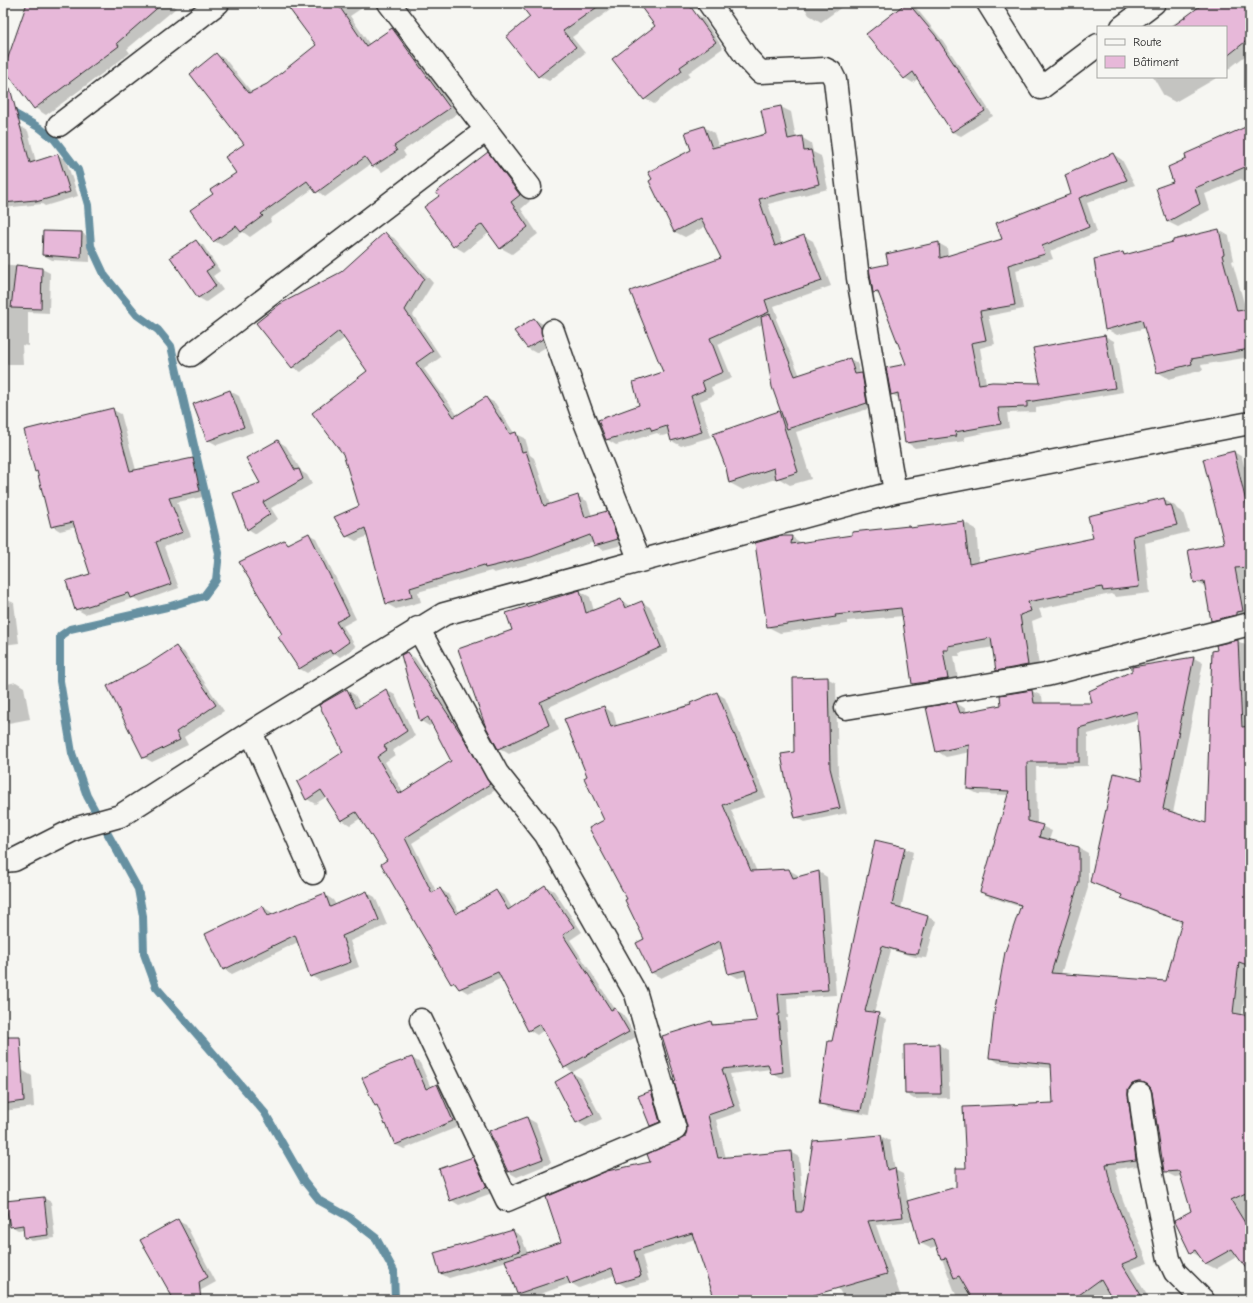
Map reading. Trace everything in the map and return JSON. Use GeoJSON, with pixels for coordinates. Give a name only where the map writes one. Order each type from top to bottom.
{"type":"FeatureCollection","features":[{"type":"Feature","properties":{"kind":"street"},"geometry":{"type":"LineString","coordinates":[[59,125],[218,3]]}},
{"type":"Feature","properties":{"kind":"street"},"geometry":{"type":"LineString","coordinates":[[389,3],[530,187]]}},
{"type":"Feature","properties":{"kind":"street"},"geometry":{"type":"LineString","coordinates":[[709,3],[746,58],[760,72],[825,69],[831,72],[835,80],[858,278],[895,492]]}},
{"type":"Feature","properties":{"kind":"street"},"geometry":{"type":"LineString","coordinates":[[988,3],[1041,88],[1097,46]]}},
{"type":"Feature","properties":{"kind":"street"},"geometry":{"type":"LineString","coordinates":[[1123,26],[1154,3]]}},
{"type":"Feature","properties":{"kind":"street"},"geometry":{"type":"LineString","coordinates":[[191,355],[486,130]]}},
{"type":"Feature","properties":{"kind":"street"},"geometry":{"type":"LineString","coordinates":[[553,331],[583,417],[640,561]]}},
{"type":"Feature","properties":{"kind":"street"},"geometry":{"type":"LineString","coordinates":[[3,861],[14,860],[77,828],[120,816],[251,732],[418,628],[444,614],[895,492],[1250,423]]}},
{"type":"Feature","properties":{"kind":"street"},"geometry":{"type":"LineString","coordinates":[[846,708],[1046,675],[1250,624]]}},
{"type":"Feature","properties":{"kind":"street"},"geometry":{"type":"LineString","coordinates":[[418,628],[497,773],[546,835],[636,994],[675,1129],[507,1200],[420,1020]]}},
{"type":"Feature","properties":{"kind":"street"},"geometry":{"type":"LineString","coordinates":[[251,732],[313,873]]}},
{"type":"Feature","properties":{"kind":"street"},"geometry":{"type":"LineString","coordinates":[[1140,1094],[1148,1155],[1169,1259],[1175,1272],[1203,1300]]}},
{"type":"Feature","properties":{"kind":"building"},"geometry":{"type":"Polygon","coordinates":[[[27,3],[163,3],[117,43],[119,46],[34,109],[4,69],[27,3]]]}},
{"type":"Feature","properties":{"kind":"building"},"geometry":{"type":"Polygon","coordinates":[[[285,3],[337,3],[366,46],[392,28],[450,108],[394,146],[397,151],[372,167],[365,157],[316,193],[307,181],[261,214],[263,216],[241,232],[236,226],[213,242],[190,210],[213,194],[210,190],[236,173],[225,157],[244,144],[190,74],[216,53],[249,93],[267,84],[316,45],[285,3]]]}},
{"type":"Feature","properties":{"kind":"building"},"geometry":{"type":"Polygon","coordinates":[[[519,3],[603,3],[563,31],[576,47],[538,77],[506,37],[530,17],[519,3]]]}},
{"type":"Feature","properties":{"kind":"building"},"geometry":{"type":"Polygon","coordinates":[[[638,3],[688,3],[716,42],[680,67],[682,71],[644,100],[612,59],[655,26],[638,3]]]}},
{"type":"Feature","properties":{"kind":"building"},"geometry":{"type":"Polygon","coordinates":[[[908,3],[935,35],[985,111],[952,132],[913,72],[904,79],[866,34],[908,3]]]}},
{"type":"Feature","properties":{"kind":"building"},"geometry":{"type":"Polygon","coordinates":[[[1204,3],[1250,3],[1250,38],[1227,56],[1227,26],[1173,26],[1204,3]]]}},
{"type":"Feature","properties":{"kind":"building"},"geometry":{"type":"Polygon","coordinates":[[[10,88],[30,163],[58,154],[70,192],[36,202],[36,200],[3,203],[3,89],[10,88]]]}},
{"type":"Feature","properties":{"kind":"building"},"geometry":{"type":"Polygon","coordinates":[[[781,106],[788,139],[802,136],[804,151],[811,150],[819,184],[759,199],[775,246],[804,235],[822,281],[765,300],[769,312],[710,338],[723,372],[702,381],[705,390],[691,396],[702,432],[671,441],[667,426],[652,431],[650,427],[606,440],[598,420],[639,405],[633,382],[663,372],[630,291],[721,258],[701,218],[674,232],[649,181],[652,179],[648,172],[691,150],[685,132],[704,126],[712,148],[766,134],[761,110],[781,106]]]}},
{"type":"Feature","properties":{"kind":"building"},"geometry":{"type":"Polygon","coordinates":[[[1250,125],[1250,165],[1195,188],[1200,204],[1167,222],[1156,188],[1173,182],[1168,167],[1186,159],[1185,154],[1250,125]]]}},
{"type":"Feature","properties":{"kind":"building"},"geometry":{"type":"Polygon","coordinates":[[[488,152],[520,195],[511,202],[528,227],[500,249],[482,224],[453,247],[424,207],[439,196],[436,192],[488,152]]]}},
{"type":"Feature","properties":{"kind":"building"},"geometry":{"type":"Polygon","coordinates":[[[1113,153],[1127,180],[1079,198],[1089,227],[1042,246],[1045,254],[1008,265],[1015,305],[980,311],[986,340],[971,343],[979,384],[992,382],[1040,383],[1033,348],[1105,335],[1115,388],[1027,402],[1027,407],[998,408],[1001,424],[955,432],[956,436],[905,443],[898,393],[891,395],[886,368],[906,364],[878,292],[873,293],[869,268],[888,264],[886,254],[939,242],[940,258],[1002,239],[996,223],[1071,194],[1065,175],[1113,153]]]}},
{"type":"Feature","properties":{"kind":"building"},"geometry":{"type":"Polygon","coordinates":[[[1219,229],[1224,254],[1222,255],[1237,311],[1250,309],[1250,349],[1191,359],[1192,364],[1157,373],[1142,320],[1105,330],[1094,259],[1123,252],[1124,255],[1173,242],[1173,240],[1219,229]]]}},
{"type":"Feature","properties":{"kind":"building"},"geometry":{"type":"Polygon","coordinates":[[[43,231],[82,232],[81,258],[42,255],[43,231]]]}},
{"type":"Feature","properties":{"kind":"building"},"geometry":{"type":"Polygon","coordinates":[[[385,232],[424,278],[405,310],[433,351],[416,363],[454,417],[486,397],[510,434],[516,432],[522,452],[526,451],[544,506],[578,495],[585,517],[607,511],[618,539],[594,546],[590,535],[531,557],[485,568],[484,565],[410,588],[412,597],[386,604],[365,528],[346,537],[334,517],[359,506],[343,454],[312,413],[367,371],[339,331],[292,368],[256,323],[280,304],[341,272],[385,232]]]}},
{"type":"Feature","properties":{"kind":"building"},"geometry":{"type":"Polygon","coordinates":[[[196,240],[214,266],[206,271],[216,286],[198,298],[170,257],[196,240]]]}},
{"type":"Feature","properties":{"kind":"building"},"geometry":{"type":"Polygon","coordinates":[[[16,265],[42,268],[41,309],[11,308],[16,265]]]}},
{"type":"Feature","properties":{"kind":"building"},"geometry":{"type":"Polygon","coordinates":[[[770,314],[795,376],[850,358],[855,374],[862,373],[867,403],[787,429],[772,387],[761,317],[770,314]]]}},
{"type":"Feature","properties":{"kind":"building"},"geometry":{"type":"Polygon","coordinates":[[[534,318],[541,328],[543,339],[527,348],[514,331],[534,318]]]}},
{"type":"Feature","properties":{"kind":"building"},"geometry":{"type":"Polygon","coordinates":[[[230,390],[244,427],[207,441],[193,404],[230,390]]]}},
{"type":"Feature","properties":{"kind":"building"},"geometry":{"type":"Polygon","coordinates":[[[113,408],[130,471],[193,458],[200,491],[169,498],[183,532],[156,542],[171,584],[131,598],[129,593],[75,610],[66,581],[90,574],[73,522],[51,527],[37,471],[35,472],[24,430],[113,408]]]}},
{"type":"Feature","properties":{"kind":"building"},"geometry":{"type":"Polygon","coordinates":[[[779,411],[798,472],[776,479],[774,468],[729,483],[726,468],[713,434],[779,411]]]}},
{"type":"Feature","properties":{"kind":"building"},"geometry":{"type":"Polygon","coordinates":[[[278,440],[295,470],[299,469],[303,479],[263,502],[270,514],[247,530],[233,493],[260,483],[246,458],[278,440]]]}},
{"type":"Feature","properties":{"kind":"building"},"geometry":{"type":"Polygon","coordinates":[[[1234,451],[1250,519],[1250,567],[1235,568],[1243,611],[1236,612],[1236,615],[1211,621],[1204,581],[1194,583],[1188,550],[1224,543],[1203,459],[1234,451]]]}},
{"type":"Feature","properties":{"kind":"building"},"geometry":{"type":"Polygon","coordinates":[[[1164,498],[1166,506],[1171,505],[1177,525],[1133,536],[1139,587],[1103,591],[1102,587],[1028,602],[1031,611],[1020,615],[1028,665],[996,671],[991,638],[948,646],[948,650],[943,650],[948,679],[912,684],[901,608],[835,615],[836,617],[767,627],[755,543],[781,536],[792,536],[791,544],[852,535],[852,532],[909,526],[910,528],[964,521],[969,564],[1093,538],[1088,516],[1164,498]]]}},
{"type":"Feature","properties":{"kind":"building"},"geometry":{"type":"Polygon","coordinates":[[[309,533],[349,615],[336,622],[349,642],[332,654],[330,650],[299,669],[278,637],[282,634],[239,562],[284,540],[287,544],[309,533]]]}},
{"type":"Feature","properties":{"kind":"building"},"geometry":{"type":"Polygon","coordinates":[[[580,590],[586,613],[621,599],[625,608],[642,601],[661,647],[540,702],[549,725],[498,749],[485,725],[458,649],[512,630],[506,613],[580,590]]]}},
{"type":"Feature","properties":{"kind":"building"},"geometry":{"type":"Polygon","coordinates":[[[1238,640],[1242,727],[1250,726],[1250,966],[1239,962],[1233,1013],[1250,1016],[1250,1191],[1231,1200],[1250,1231],[1250,1274],[1232,1249],[1205,1264],[1195,1250],[1190,1253],[1174,1220],[1191,1211],[1179,1171],[1164,1172],[1152,1092],[1150,1087],[1145,1083],[1139,1082],[1132,1084],[1128,1090],[1136,1160],[1106,1164],[1113,1195],[1139,1257],[1122,1264],[1144,1300],[1113,1300],[1101,1279],[1072,1300],[973,1300],[959,1276],[954,1278],[946,1258],[941,1259],[934,1239],[919,1244],[907,1201],[956,1187],[956,1168],[966,1168],[963,1107],[1053,1103],[1051,1064],[989,1058],[994,1014],[1005,952],[1021,905],[980,892],[1009,791],[967,789],[969,745],[936,752],[926,707],[956,702],[960,713],[1001,705],[1000,695],[1032,690],[1034,703],[1092,703],[1089,691],[1132,671],[1132,667],[1194,657],[1163,809],[1206,823],[1212,651],[1217,650],[1216,645],[1238,640]],[[1137,711],[1079,728],[1079,762],[1027,762],[1028,821],[1043,825],[1039,837],[1079,847],[1079,882],[1051,973],[1166,981],[1182,921],[1121,898],[1122,895],[1090,882],[1114,773],[1142,780],[1137,711]]]}},
{"type":"Feature","properties":{"kind":"building"},"geometry":{"type":"Polygon","coordinates":[[[176,646],[216,705],[176,732],[180,740],[143,758],[107,686],[147,665],[176,646]]]}},
{"type":"Feature","properties":{"kind":"building"},"geometry":{"type":"Polygon","coordinates":[[[407,652],[465,740],[490,784],[405,838],[432,893],[440,888],[456,914],[496,890],[508,910],[545,885],[574,927],[563,935],[611,1010],[615,1008],[629,1032],[564,1068],[540,1024],[528,1031],[498,972],[459,989],[454,982],[451,984],[381,864],[387,860],[356,812],[341,821],[321,790],[306,800],[297,782],[343,752],[319,705],[347,689],[356,708],[386,689],[407,731],[384,746],[387,750],[377,757],[399,794],[451,761],[428,717],[420,722],[401,655],[407,652]]]}},
{"type":"Feature","properties":{"kind":"building"},"geometry":{"type":"Polygon","coordinates":[[[828,677],[830,768],[840,808],[795,818],[781,754],[794,752],[793,678],[828,677]]]}},
{"type":"Feature","properties":{"kind":"building"},"geometry":{"type":"Polygon","coordinates":[[[717,692],[758,792],[723,805],[751,871],[789,869],[793,878],[819,871],[828,990],[778,994],[780,1014],[778,1014],[783,1072],[771,1074],[768,1064],[722,1069],[734,1106],[708,1115],[718,1158],[791,1151],[796,1212],[802,1212],[813,1141],[881,1135],[887,1170],[895,1168],[903,1217],[868,1221],[887,1274],[797,1300],[715,1300],[692,1233],[634,1251],[641,1276],[617,1283],[612,1268],[570,1284],[567,1277],[517,1294],[505,1260],[561,1242],[546,1197],[607,1171],[650,1162],[647,1154],[685,1137],[687,1126],[674,1082],[676,1081],[662,1036],[711,1021],[712,1025],[757,1021],[745,970],[728,974],[720,941],[651,973],[636,943],[644,939],[625,900],[627,899],[589,828],[604,820],[584,778],[587,776],[564,719],[604,706],[611,727],[691,705],[690,703],[717,692]]]}},
{"type":"Feature","properties":{"kind":"building"},"geometry":{"type":"Polygon","coordinates":[[[875,840],[905,847],[892,905],[928,916],[918,954],[906,953],[882,946],[865,1011],[879,1013],[861,1111],[819,1104],[828,1041],[832,1041],[875,840]]]}},
{"type":"Feature","properties":{"kind":"building"},"geometry":{"type":"Polygon","coordinates":[[[367,891],[379,920],[342,936],[351,962],[310,977],[295,935],[223,970],[205,934],[263,906],[268,916],[325,893],[330,907],[367,891]]]}},
{"type":"Feature","properties":{"kind":"building"},"geometry":{"type":"Polygon","coordinates":[[[3,1037],[20,1037],[24,1101],[3,1104],[3,1037]]]}},
{"type":"Feature","properties":{"kind":"building"},"geometry":{"type":"Polygon","coordinates":[[[939,1044],[941,1094],[905,1094],[904,1045],[939,1044]]]}},
{"type":"Feature","properties":{"kind":"building"},"geometry":{"type":"Polygon","coordinates":[[[412,1057],[426,1089],[437,1084],[453,1121],[395,1145],[377,1105],[375,1106],[362,1078],[412,1057]]]}},
{"type":"Feature","properties":{"kind":"building"},"geometry":{"type":"Polygon","coordinates":[[[572,1072],[594,1114],[576,1123],[555,1082],[572,1072]]]}},
{"type":"Feature","properties":{"kind":"building"},"geometry":{"type":"Polygon","coordinates":[[[651,1091],[660,1122],[650,1126],[638,1096],[651,1091]]]}},
{"type":"Feature","properties":{"kind":"building"},"geometry":{"type":"Polygon","coordinates":[[[527,1117],[543,1159],[508,1172],[489,1131],[527,1117]]]}},
{"type":"Feature","properties":{"kind":"building"},"geometry":{"type":"Polygon","coordinates":[[[473,1157],[487,1187],[450,1201],[439,1169],[473,1157]]]}},
{"type":"Feature","properties":{"kind":"building"},"geometry":{"type":"Polygon","coordinates":[[[44,1197],[48,1235],[24,1238],[23,1225],[10,1227],[5,1201],[44,1197]]]}},
{"type":"Feature","properties":{"kind":"building"},"geometry":{"type":"Polygon","coordinates":[[[178,1219],[208,1277],[199,1282],[201,1300],[174,1300],[140,1240],[178,1219]]]}},
{"type":"Feature","properties":{"kind":"building"},"geometry":{"type":"Polygon","coordinates":[[[513,1230],[521,1251],[440,1274],[434,1253],[513,1230]]]}},
{"type":"Feature","properties":{"kind":"waterway"},"geometry":{"type":"LineString","coordinates":[[3,102],[15,114],[40,128],[55,140],[78,170],[88,205],[91,246],[105,276],[137,315],[158,330],[171,346],[219,553],[216,580],[204,596],[167,607],[70,629],[60,636],[60,681],[72,753],[87,796],[138,889],[143,916],[144,954],[156,987],[265,1113],[304,1181],[320,1201],[349,1217],[376,1238],[394,1271],[395,1300]]}}]}
